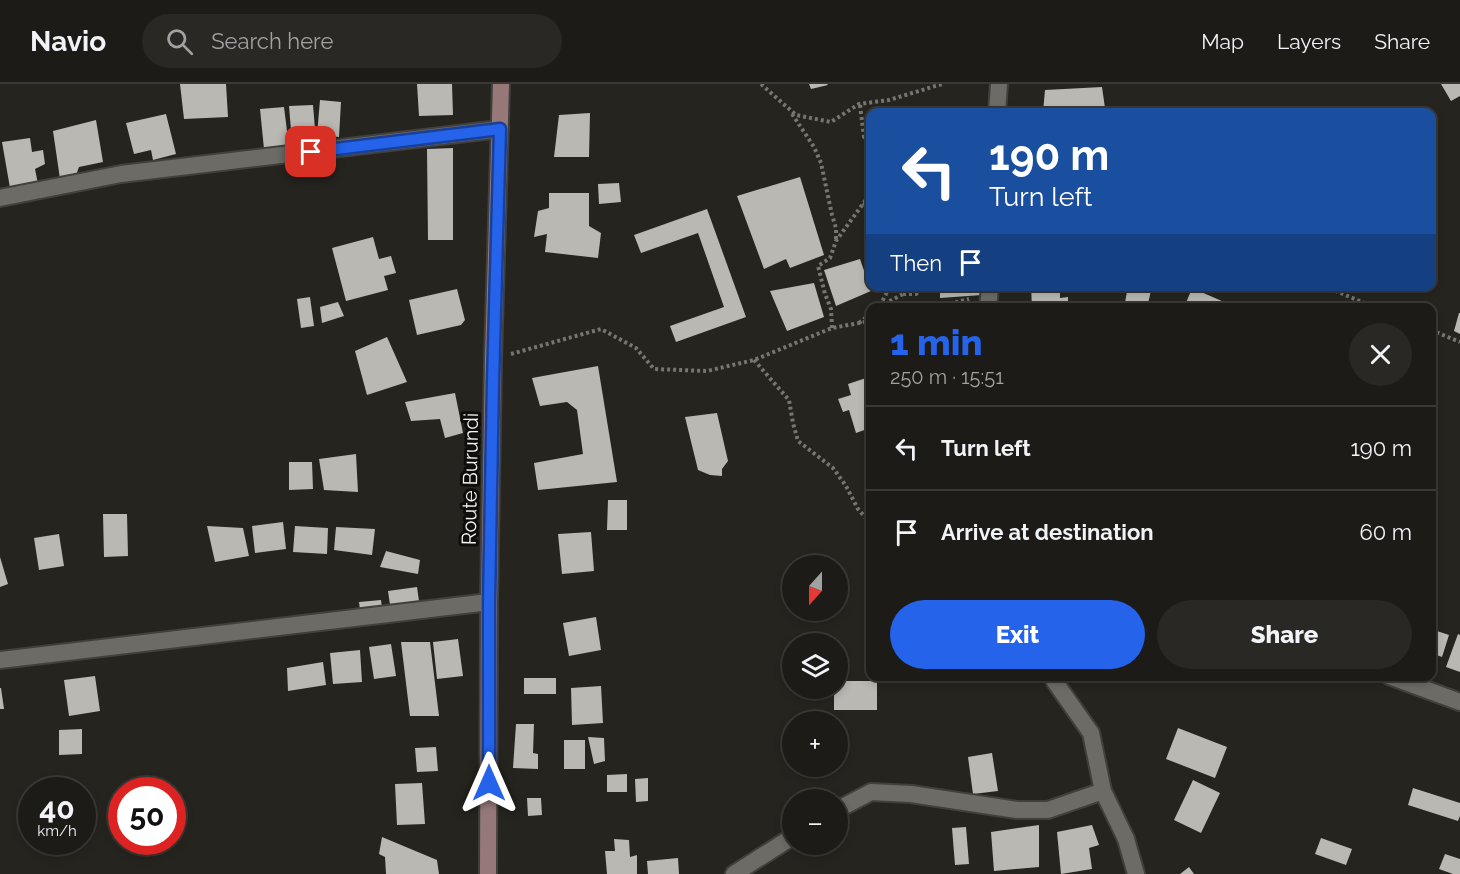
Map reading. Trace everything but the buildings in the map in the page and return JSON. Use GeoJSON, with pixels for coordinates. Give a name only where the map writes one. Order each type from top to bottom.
{"type":"FeatureCollection","features":[{"type":"Feature","properties":{"kind":"main road","name":"Route Burundi"},"geometry":{"type":"LineString","coordinates":[[488,874],[489,602],[501,84]]}},
{"type":"Feature","properties":{"kind":"street"},"geometry":{"type":"LineString","coordinates":[[997,108],[999,84]]}},
{"type":"Feature","properties":{"kind":"street"},"geometry":{"type":"LineString","coordinates":[[0,198],[121,174],[500,129]]}},
{"type":"Feature","properties":{"kind":"street"},"geometry":{"type":"LineString","coordinates":[[0,660],[489,602]]}},
{"type":"Feature","properties":{"kind":"street"},"geometry":{"type":"LineString","coordinates":[[1055,681],[1091,733],[1103,791],[1126,839],[1136,874]]}},
{"type":"Feature","properties":{"kind":"street"},"geometry":{"type":"LineString","coordinates":[[1403,681],[1460,702]]}},
{"type":"Feature","properties":{"kind":"street"},"geometry":{"type":"LineString","coordinates":[[848,804],[871,792],[911,794],[1017,810],[1048,810],[1103,791]]}},
{"type":"Feature","properties":{"kind":"street"},"geometry":{"type":"LineString","coordinates":[[734,874],[782,843]]}},
{"type":"Feature","properties":{"kind":"path"},"geometry":{"type":"LineString","coordinates":[[761,84],[796,116],[831,122],[860,104],[889,100],[942,84]]}},
{"type":"Feature","properties":{"kind":"path"},"geometry":{"type":"LineString","coordinates":[[860,104],[864,137],[866,138]]}},
{"type":"Feature","properties":{"kind":"path"},"geometry":{"type":"LineString","coordinates":[[790,110],[814,147],[821,163],[836,228],[836,241]]}},
{"type":"Feature","properties":{"kind":"path"},"geometry":{"type":"LineString","coordinates":[[832,328],[831,309],[818,267],[830,258],[836,241],[866,197]]}},
{"type":"Feature","properties":{"kind":"path"},"geometry":{"type":"LineString","coordinates":[[886,303],[903,294],[916,294],[919,291]]}},
{"type":"Feature","properties":{"kind":"path"},"geometry":{"type":"LineString","coordinates":[[1336,291],[1364,303]]}},
{"type":"Feature","properties":{"kind":"path"},"geometry":{"type":"LineString","coordinates":[[956,303],[989,296]]}},
{"type":"Feature","properties":{"kind":"path"},"geometry":{"type":"LineString","coordinates":[[858,324],[866,317]]}},
{"type":"Feature","properties":{"kind":"path"},"geometry":{"type":"LineString","coordinates":[[493,359],[601,329],[636,348],[654,369],[708,371],[754,360],[832,328],[866,322]]}},
{"type":"Feature","properties":{"kind":"path"},"geometry":{"type":"LineString","coordinates":[[1436,332],[1460,342]]}},
{"type":"Feature","properties":{"kind":"path"},"geometry":{"type":"LineString","coordinates":[[754,360],[789,400],[798,441],[832,468],[866,518]]}},
{"type":"Feature","properties":{"kind":"route"},"geometry":{"type":"LineString","coordinates":[[311,152],[500,129],[489,602],[489,783]]}}]}
